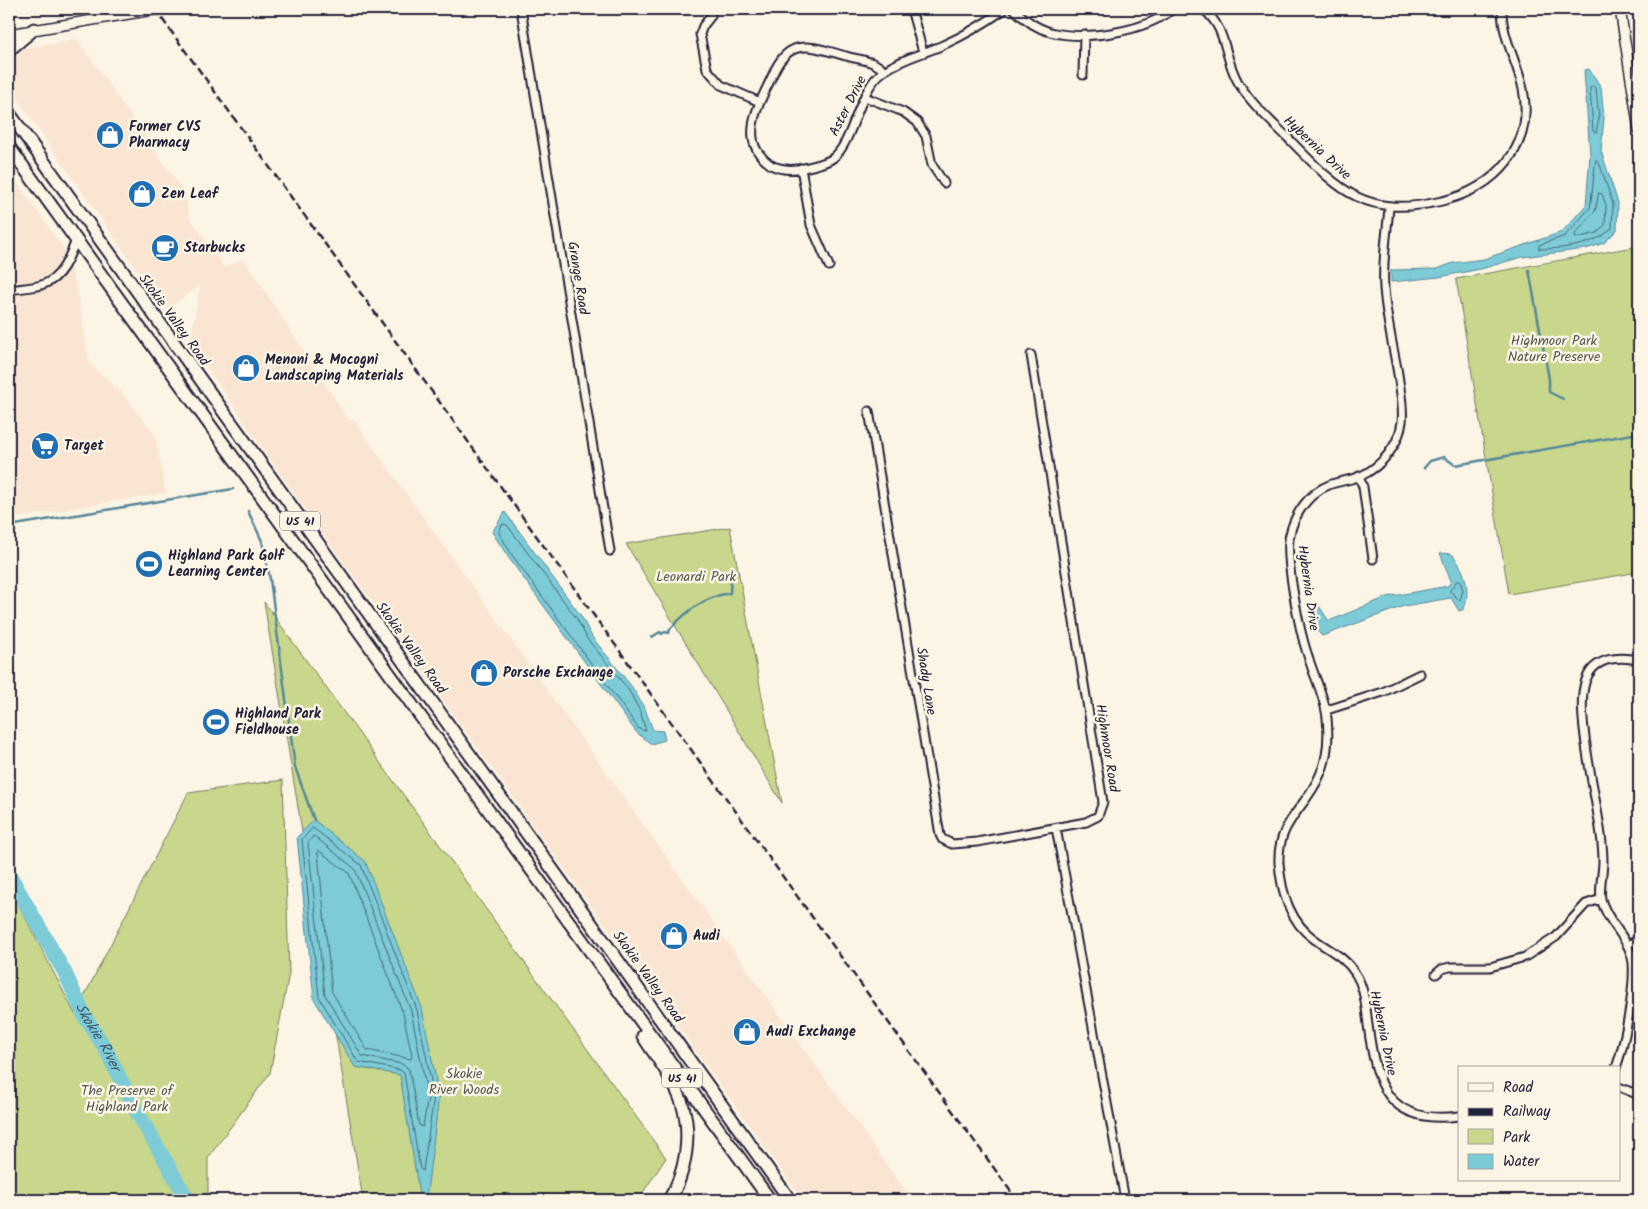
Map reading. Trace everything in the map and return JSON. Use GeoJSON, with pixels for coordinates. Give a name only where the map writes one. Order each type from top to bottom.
{"type":"FeatureCollection","features":[{"type":"Feature","properties":{"kind":"highway"},"geometry":{"type":"LineString","coordinates":[[9,50],[34,29]]}},
{"type":"Feature","properties":{"kind":"highway","name":"Skokie Valley Road"},"geometry":{"type":"LineString","coordinates":[[9,113],[790,1200]]}},
{"type":"Feature","properties":{"kind":"highway","name":"US 41"},"geometry":{"type":"LineString","coordinates":[[9,147],[770,1200]]}},
{"type":"Feature","properties":{"kind":"highway"},"geometry":{"type":"LineString","coordinates":[[594,955],[670,1078],[682,1104],[686,1155],[682,1174],[669,1200]]}},
{"type":"Feature","properties":{"kind":"street"},"geometry":{"type":"LineString","coordinates":[[9,34],[159,9]]}},
{"type":"Feature","properties":{"kind":"street","name":"Grange Road"},"geometry":{"type":"LineString","coordinates":[[521,9],[610,551]]}},
{"type":"Feature","properties":{"kind":"street"},"geometry":{"type":"LineString","coordinates":[[911,9],[923,52]]}},
{"type":"Feature","properties":{"kind":"street","name":"Aster Drive"},"geometry":{"type":"LineString","coordinates":[[884,71],[875,63],[819,47],[800,48],[783,57],[760,102],[752,129],[756,148],[765,160],[778,168],[801,168],[824,163],[834,157],[840,150],[871,85],[884,71],[904,59],[966,35],[1005,9]]}},
{"type":"Feature","properties":{"kind":"street"},"geometry":{"type":"LineString","coordinates":[[1014,9],[1029,22],[1049,32],[1084,34],[1127,31],[1146,25],[1173,9]]}},
{"type":"Feature","properties":{"kind":"street","name":"Hybernia Drive"},"geometry":{"type":"LineString","coordinates":[[1203,9],[1220,28],[1230,66],[1255,105],[1329,179],[1350,194],[1390,207],[1384,283],[1402,398],[1402,423],[1392,448],[1386,457],[1359,476],[1321,489],[1304,504],[1293,522],[1289,537],[1288,553],[1305,648],[1326,710],[1328,747],[1320,776],[1290,818],[1283,833],[1279,864],[1285,896],[1290,909],[1305,932],[1340,955],[1356,974],[1366,1007],[1376,1072],[1385,1092],[1399,1106],[1416,1115],[1442,1118],[1458,1116]]}},
{"type":"Feature","properties":{"kind":"street"},"geometry":{"type":"LineString","coordinates":[[1390,207],[1422,205],[1458,197],[1494,177],[1513,153],[1520,137],[1525,106],[1520,78],[1504,32],[1502,9]]}},
{"type":"Feature","properties":{"kind":"street"},"geometry":{"type":"LineString","coordinates":[[1620,9],[1639,130]]}},
{"type":"Feature","properties":{"kind":"street"},"geometry":{"type":"LineString","coordinates":[[711,16],[703,26],[700,34],[707,69],[721,85],[760,102]]}},
{"type":"Feature","properties":{"kind":"street"},"geometry":{"type":"LineString","coordinates":[[1084,34],[1084,75]]}},
{"type":"Feature","properties":{"kind":"street"},"geometry":{"type":"LineString","coordinates":[[865,97],[903,112],[917,122],[926,136],[932,164],[944,183]]}},
{"type":"Feature","properties":{"kind":"street"},"geometry":{"type":"LineString","coordinates":[[801,168],[811,225],[829,266]]}},
{"type":"Feature","properties":{"kind":"street"},"geometry":{"type":"LineString","coordinates":[[9,290],[45,284],[59,273],[69,259],[76,240]]}},
{"type":"Feature","properties":{"kind":"street","name":"Highmoor Road"},"geometry":{"type":"LineString","coordinates":[[1032,355],[1103,802],[1098,816],[1086,822],[1056,828]]}},
{"type":"Feature","properties":{"kind":"street","name":"Shady Lane"},"geometry":{"type":"LineString","coordinates":[[869,411],[940,835],[942,839],[952,844],[977,842],[1056,828]]}},
{"type":"Feature","properties":{"kind":"street"},"geometry":{"type":"LineString","coordinates":[[1359,476],[1363,488],[1373,559]]}},
{"type":"Feature","properties":{"kind":"street"},"geometry":{"type":"LineString","coordinates":[[1616,1066],[1623,1040],[1633,975],[1628,945],[1614,925],[1601,898],[1604,861],[1587,750],[1581,694],[1590,672],[1601,662],[1616,657],[1639,660]]}},
{"type":"Feature","properties":{"kind":"street"},"geometry":{"type":"LineString","coordinates":[[1326,710],[1383,692],[1420,674]]}},
{"type":"Feature","properties":{"kind":"street"},"geometry":{"type":"LineString","coordinates":[[1056,828],[1125,1200]]}},
{"type":"Feature","properties":{"kind":"street"},"geometry":{"type":"LineString","coordinates":[[1436,974],[1442,969],[1490,967],[1525,957],[1556,937],[1586,904],[1601,898]]}},
{"type":"Feature","properties":{"kind":"street"},"geometry":{"type":"LineString","coordinates":[[1628,945],[1639,939]]}},
{"type":"Feature","properties":{"kind":"street"},"geometry":{"type":"LineString","coordinates":[[1620,1087],[1639,1095]]}},
{"type":"Feature","properties":{"kind":"shaded area"},"geometry":{"type":"Polygon","coordinates":[[[77,39],[186,195],[189,216],[224,267],[244,259],[349,421],[353,419],[912,1200],[803,1200],[278,471],[190,342],[200,286],[165,310],[9,87],[9,78],[19,49],[77,39]]]}},
{"type":"Feature","properties":{"kind":"shaded area"},"geometry":{"type":"Polygon","coordinates":[[[9,171],[64,249],[76,285],[90,364],[120,391],[155,434],[166,493],[9,519],[9,171]]]}},
{"type":"Feature","properties":{"kind":"green space","name":"Highmoor Park Nature Preserve"},"geometry":{"type":"Polygon","coordinates":[[[1639,246],[1639,572],[1509,594],[1456,279],[1639,246]]]}},
{"type":"Feature","properties":{"kind":"green space","name":"Leonardi Park"},"geometry":{"type":"Polygon","coordinates":[[[730,527],[782,803],[626,544],[730,527]]]}},
{"type":"Feature","properties":{"kind":"green space","name":"Skokie River Woods"},"geometry":{"type":"Polygon","coordinates":[[[264,602],[666,1158],[638,1200],[363,1200],[264,602]]]}},
{"type":"Feature","properties":{"kind":"green space","name":"The Preserve of Highland Park"},"geometry":{"type":"Polygon","coordinates":[[[283,780],[289,973],[270,1073],[208,1158],[208,1200],[9,1200],[9,886],[75,1014],[188,793],[283,780]]]}},
{"type":"Feature","properties":{"kind":"water"},"geometry":{"type":"Polygon","coordinates":[[[1589,69],[1601,87],[1604,118],[1601,151],[1618,203],[1617,230],[1604,243],[1586,249],[1522,257],[1481,269],[1439,277],[1391,282],[1391,270],[1437,269],[1453,263],[1484,259],[1562,232],[1586,205],[1590,155],[1584,70],[1589,69]]]}},
{"type":"Feature","properties":{"kind":"water"},"geometry":{"type":"Polygon","coordinates":[[[505,512],[581,616],[592,637],[632,687],[645,709],[653,730],[663,731],[665,740],[651,744],[636,732],[508,557],[492,532],[505,512]]]}},
{"type":"Feature","properties":{"kind":"water"},"geometry":{"type":"Polygon","coordinates":[[[1440,553],[1452,554],[1466,580],[1467,594],[1464,609],[1459,611],[1451,598],[1404,606],[1322,636],[1316,630],[1313,608],[1319,606],[1329,621],[1387,597],[1448,586],[1451,581],[1440,553]]]}},
{"type":"Feature","properties":{"kind":"water"},"geometry":{"type":"Polygon","coordinates":[[[314,820],[365,861],[422,1008],[439,1096],[426,1200],[420,1200],[400,1075],[355,1067],[314,999],[297,837],[314,820]]]}},
{"type":"Feature","properties":{"kind":"waterway"},"geometry":{"type":"LineString","coordinates":[[1529,270],[1549,379],[1549,392],[1563,399]]}},
{"type":"Feature","properties":{"kind":"waterway"},"geometry":{"type":"LineString","coordinates":[[1424,468],[1430,461],[1444,457],[1455,465],[1639,433]]}},
{"type":"Feature","properties":{"kind":"waterway"},"geometry":{"type":"LineString","coordinates":[[9,526],[233,489]]}},
{"type":"Feature","properties":{"kind":"waterway"},"geometry":{"type":"LineString","coordinates":[[248,511],[262,541],[270,579],[295,767],[314,820]]}},
{"type":"Feature","properties":{"kind":"waterway"},"geometry":{"type":"LineString","coordinates":[[652,637],[660,632],[662,634],[665,632],[669,633],[670,629],[683,616],[704,601],[730,593],[731,575],[738,572]]}},
{"type":"Feature","properties":{"kind":"waterway","name":"Skokie River"},"geometry":{"type":"LineString","coordinates":[[9,874],[65,973],[85,1017],[105,1048],[134,1107],[188,1200]]}},
{"type":"Feature","properties":{"kind":"railway"},"geometry":{"type":"LineString","coordinates":[[155,9],[1017,1200]]}},
{"type":"Feature","properties":{"kind":"place","name":"Former CVS Pharmacy"},"geometry":{"type":"Point","coordinates":[110,135]}},
{"type":"Feature","properties":{"kind":"place","name":"Zen Leaf"},"geometry":{"type":"Point","coordinates":[142,194]}},
{"type":"Feature","properties":{"kind":"place","name":"Starbucks"},"geometry":{"type":"Point","coordinates":[165,248]}},
{"type":"Feature","properties":{"kind":"place","name":"Menoni & Mocogni Landscaping Materials"},"geometry":{"type":"Point","coordinates":[246,368]}},
{"type":"Feature","properties":{"kind":"place","name":"Target"},"geometry":{"type":"Point","coordinates":[45,446]}},
{"type":"Feature","properties":{"kind":"place","name":"Highland Park Golf Learning Center"},"geometry":{"type":"Point","coordinates":[149,564]}},
{"type":"Feature","properties":{"kind":"place","name":"Porsche Exchange"},"geometry":{"type":"Point","coordinates":[484,673]}},
{"type":"Feature","properties":{"kind":"place","name":"Highland Park Fieldhouse"},"geometry":{"type":"Point","coordinates":[216,722]}},
{"type":"Feature","properties":{"kind":"place","name":"Audi"},"geometry":{"type":"Point","coordinates":[674,936]}},
{"type":"Feature","properties":{"kind":"place","name":"Audi Exchange"},"geometry":{"type":"Point","coordinates":[747,1032]}}]}
